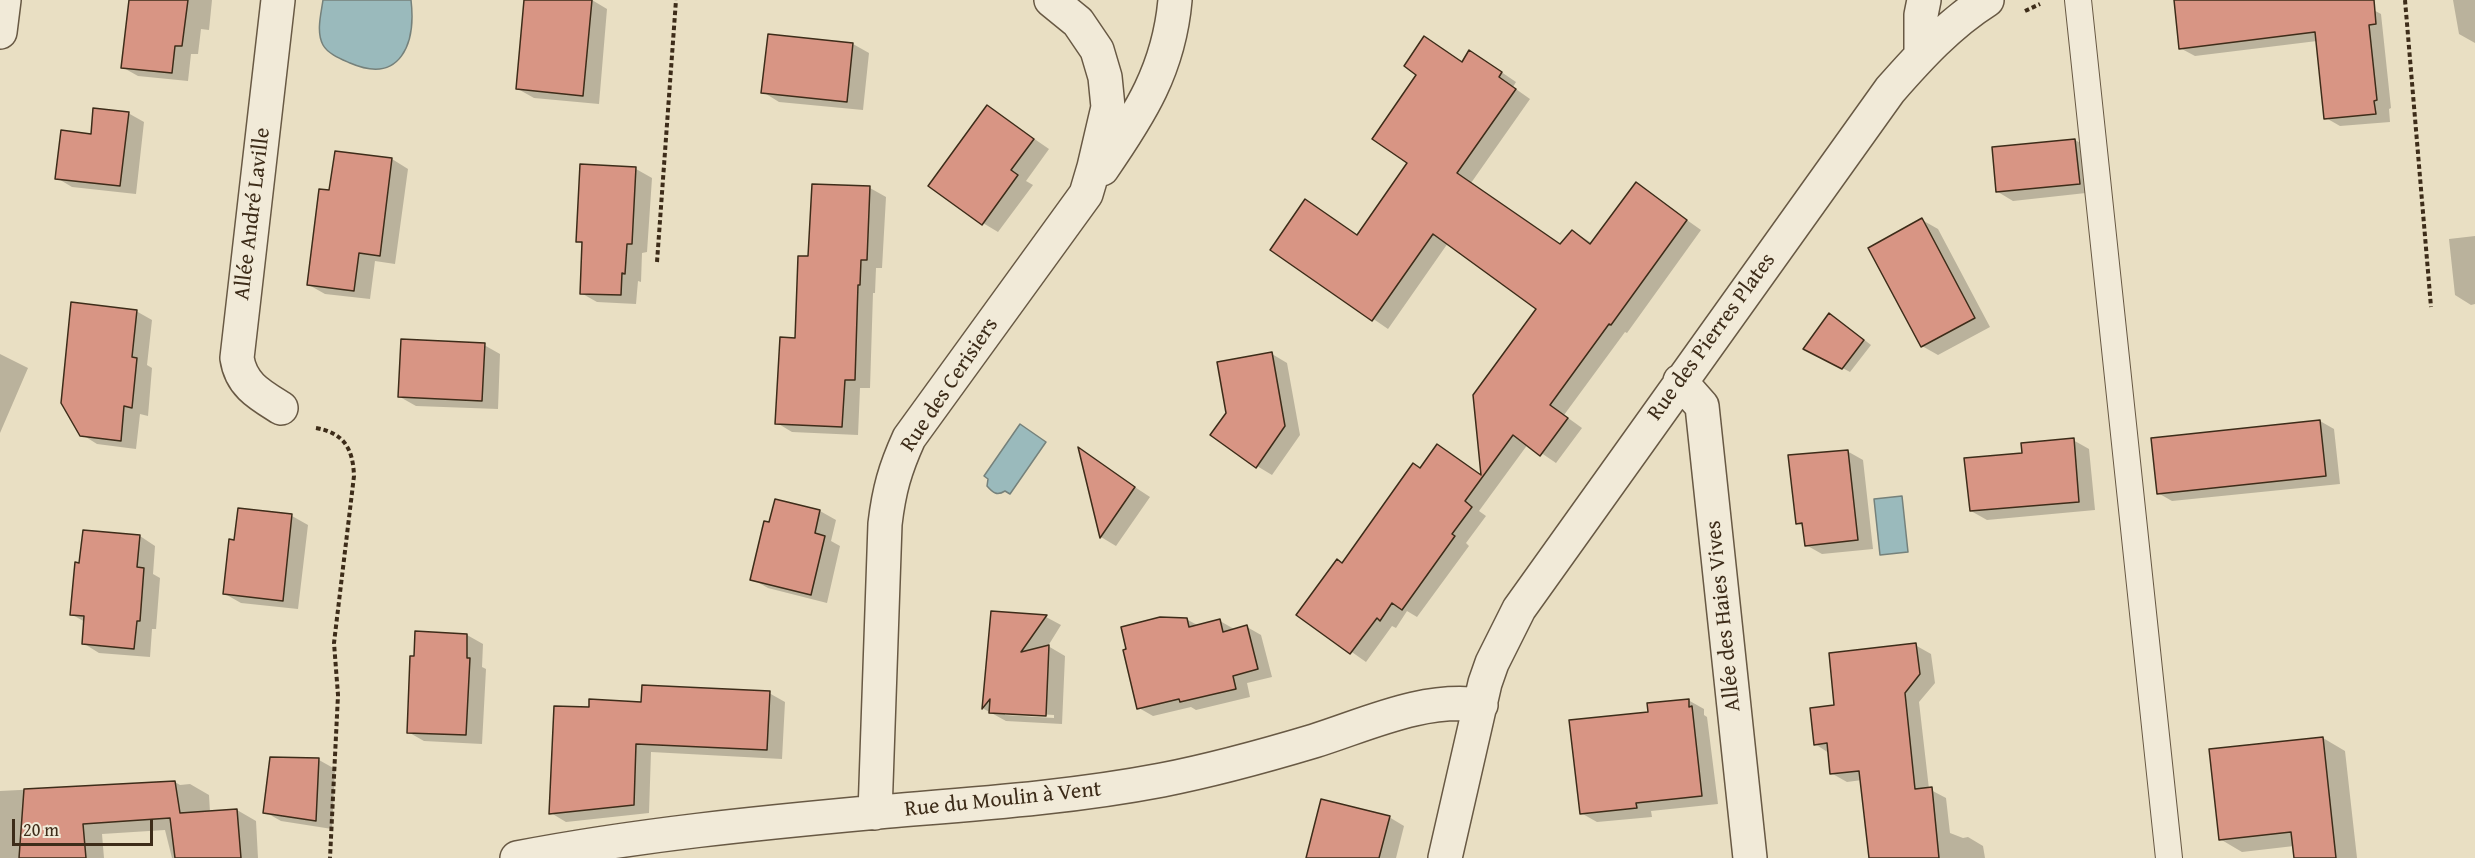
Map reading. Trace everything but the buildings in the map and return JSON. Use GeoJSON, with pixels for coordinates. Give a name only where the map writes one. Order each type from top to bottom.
{"type":"FeatureCollection","features":[{"type":"Feature","properties":{"kind":"street"},"geometry":{"type":"LineString","coordinates":[[0,32],[4,0]]}},
{"type":"Feature","properties":{"kind":"street","name":"Allée André Laville"},"geometry":{"type":"LineString","coordinates":[[278,0],[237,358],[239,372],[249,385],[281,408]]}},
{"type":"Feature","properties":{"kind":"street"},"geometry":{"type":"LineString","coordinates":[[1086,194],[1137,119],[1157,78],[1167,50],[1175,0]]}},
{"type":"Feature","properties":{"kind":"street"},"geometry":{"type":"LineString","coordinates":[[1921,55],[1924,0]]}},
{"type":"Feature","properties":{"kind":"street","name":"Rue des Cerisiers"},"geometry":{"type":"LineString","coordinates":[[874,813],[888,492],[909,438],[1086,194],[1104,132],[1108,107],[1105,77],[1097,50],[1078,22],[1057,1]]}},
{"type":"Feature","properties":{"kind":"street","name":"Rue des Pierres Plates"},"geometry":{"type":"LineString","coordinates":[[1445,858],[1492,663],[1519,609],[1890,90],[1966,5]]}},
{"type":"Feature","properties":{"kind":"street","name":"Allée des Haies Vives"},"geometry":{"type":"LineString","coordinates":[[1680,381],[1702,406],[1750,858]]}},
{"type":"Feature","properties":{"kind":"street","name":"Rue du Moulin à Vent"},"geometry":{"type":"LineString","coordinates":[[517,858],[656,836],[1066,796],[1163,780],[1256,759],[1415,708],[1463,702],[1481,705]]}},
{"type":"Feature","properties":{"kind":"lane"},"geometry":{"type":"LineString","coordinates":[[2078,0],[2169,858]]}},
{"type":"Feature","properties":{"kind":"path"},"geometry":{"type":"LineString","coordinates":[[657,262],[675,0]]}},
{"type":"Feature","properties":{"kind":"path"},"geometry":{"type":"LineString","coordinates":[[2405,0],[2431,307]]}},
{"type":"Feature","properties":{"kind":"path"},"geometry":{"type":"LineString","coordinates":[[281,408],[311,427],[336,435],[349,447],[354,459],[354,476],[334,643],[338,695],[330,858]]}},
{"type":"Feature","properties":{"kind":"water"},"geometry":{"type":"Polygon","coordinates":[[[323,0],[411,0],[411,31],[402,56],[393,64],[382,68],[367,68],[331,54],[323,45],[320,34],[323,0]]]}},
{"type":"Feature","properties":{"kind":"water"},"geometry":{"type":"Polygon","coordinates":[[[1020,424],[1046,442],[1010,494],[1005,491],[995,493],[987,486],[988,479],[984,476],[1020,424]]]}},
{"type":"Feature","properties":{"kind":"water"},"geometry":{"type":"Polygon","coordinates":[[[1902,496],[1908,552],[1880,555],[1874,499],[1902,496]]]}}]}
